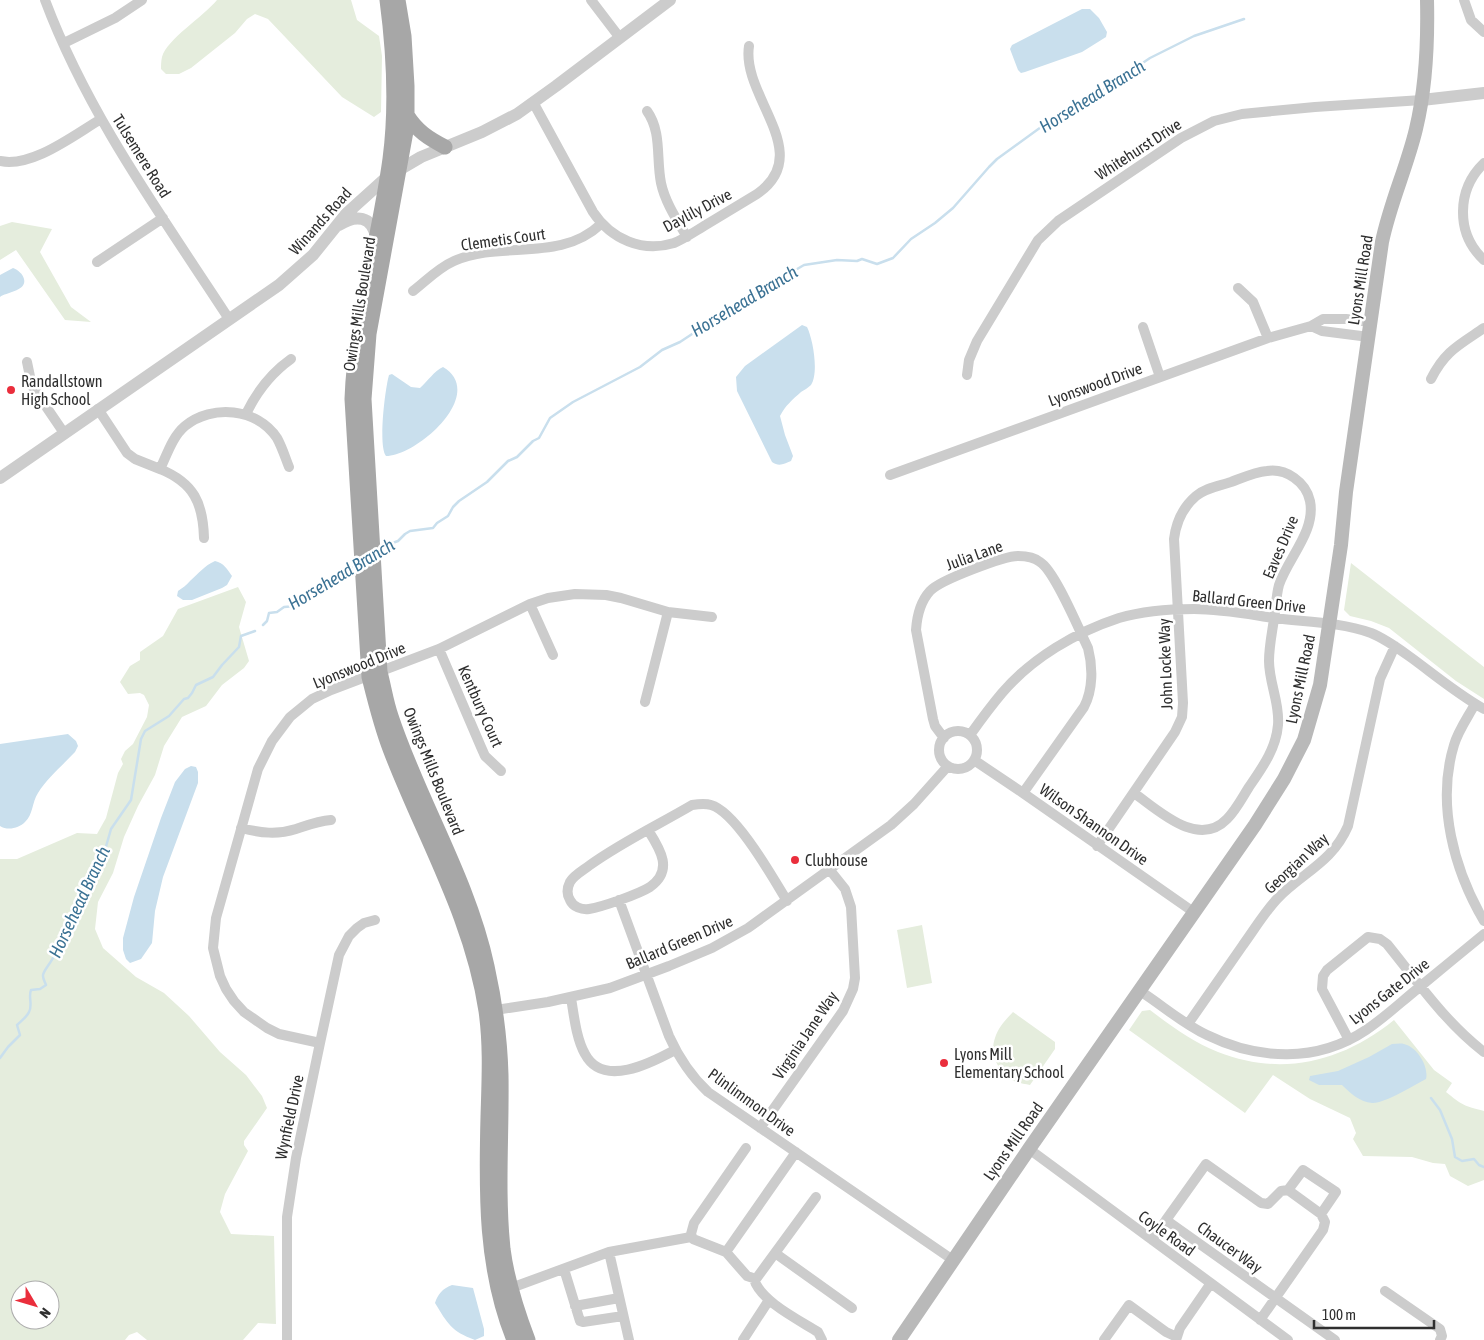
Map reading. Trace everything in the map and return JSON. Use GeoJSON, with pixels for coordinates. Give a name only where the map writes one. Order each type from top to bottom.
{"type":"FeatureCollection","features":[{"type":"Feature","properties":{"kind":"main road","name":"Owings Mills Boulevard"},"geometry":{"type":"LineString","coordinates":[[387,0],[392,36],[394,82],[392,140],[394,173],[369,334],[365,373],[364,423],[366,539],[375,674],[380,719],[390,750],[460,910],[475,964],[491,1011],[501,1074],[500,1207],[504,1250],[512,1288],[528,1340]]}},
{"type":"Feature","properties":{"kind":"main road","name":"Owings Mills Boulevard"},"geometry":{"type":"LineString","coordinates":[[366,539],[353,431],[353,371],[357,333],[376,237],[407,126],[404,36],[398,0]]}},
{"type":"Feature","properties":{"kind":"main road","name":"Lyons Mill Road"},"geometry":{"type":"LineString","coordinates":[[899,1340],[1029,1149],[1256,825],[1294,761],[1304,740],[1314,707],[1323,665],[1382,242],[1388,216],[1411,146],[1422,100],[1428,29],[1427,0]]}},
{"type":"Feature","properties":{"kind":"main road"},"geometry":{"type":"LineString","coordinates":[[407,115],[423,135],[445,147]]}},
{"type":"Feature","properties":{"kind":"main road","name":"Owings Mills Boulevard"},"geometry":{"type":"LineString","coordinates":[[491,1011],[487,1202],[490,1248],[496,1284],[514,1340]]}},
{"type":"Feature","properties":{"kind":"street","name":"Tulsemere Road"},"geometry":{"type":"LineString","coordinates":[[45,0],[101,120],[229,319]]}},
{"type":"Feature","properties":{"kind":"street"},"geometry":{"type":"LineString","coordinates":[[64,44],[115,18],[142,0]]}},
{"type":"Feature","properties":{"kind":"street"},"geometry":{"type":"LineString","coordinates":[[591,0],[620,38]]}},
{"type":"Feature","properties":{"kind":"street","name":"Winands Road"},"geometry":{"type":"LineString","coordinates":[[0,478],[279,285],[313,255],[358,202],[394,173],[421,157],[497,125],[533,102],[670,0]]}},
{"type":"Feature","properties":{"kind":"street"},"geometry":{"type":"LineString","coordinates":[[1464,0],[1471,20],[1484,32]]}},
{"type":"Feature","properties":{"kind":"street","name":"Daylily Drive"},"geometry":{"type":"LineString","coordinates":[[533,102],[601,224],[621,238],[641,246],[664,245],[687,236],[765,189],[776,175],[780,165],[780,146],[751,72],[748,54],[749,46]]}},
{"type":"Feature","properties":{"kind":"street"},"geometry":{"type":"LineString","coordinates":[[1422,100],[1484,93]]}},
{"type":"Feature","properties":{"kind":"street","name":"Whitehurst Drive"},"geometry":{"type":"LineString","coordinates":[[968,375],[969,360],[977,341],[1038,240],[1058,221],[1199,128],[1221,119],[1242,114],[1422,100]]}},
{"type":"Feature","properties":{"kind":"street"},"geometry":{"type":"LineString","coordinates":[[646,111],[652,118],[657,132],[661,185],[668,203],[687,236]]}},
{"type":"Feature","properties":{"kind":"street"},"geometry":{"type":"LineString","coordinates":[[0,161],[15,162],[37,156],[101,120]]}},
{"type":"Feature","properties":{"kind":"street"},"geometry":{"type":"LineString","coordinates":[[1483,164],[1468,184],[1462,207],[1467,234],[1473,247],[1484,260]]}},
{"type":"Feature","properties":{"kind":"street"},"geometry":{"type":"LineString","coordinates":[[97,262],[163,218]]}},
{"type":"Feature","properties":{"kind":"street"},"geometry":{"type":"LineString","coordinates":[[335,227],[349,219],[361,218],[372,227],[376,237]]}},
{"type":"Feature","properties":{"kind":"street","name":"Clemetis Court"},"geometry":{"type":"LineString","coordinates":[[413,292],[440,269],[458,260],[475,255],[565,245],[585,237],[601,224]]}},
{"type":"Feature","properties":{"kind":"street"},"geometry":{"type":"LineString","coordinates":[[1238,288],[1253,302],[1268,338]]}},
{"type":"Feature","properties":{"kind":"street","name":"Lyonswood Drive"},"geometry":{"type":"LineString","coordinates":[[890,475],[1268,338],[1311,326],[1323,320],[1346,319],[1371,322]]}},
{"type":"Feature","properties":{"kind":"street"},"geometry":{"type":"LineString","coordinates":[[1311,326],[1322,331],[1369,337]]}},
{"type":"Feature","properties":{"kind":"street"},"geometry":{"type":"LineString","coordinates":[[1143,327],[1160,377]]}},
{"type":"Feature","properties":{"kind":"street"},"geometry":{"type":"LineString","coordinates":[[1431,379],[1437,367],[1450,352],[1484,328]]}},
{"type":"Feature","properties":{"kind":"street"},"geometry":{"type":"LineString","coordinates":[[246,414],[265,381],[275,370],[290,360]]}},
{"type":"Feature","properties":{"kind":"street"},"geometry":{"type":"LineString","coordinates":[[27,362],[32,386],[64,433]]}},
{"type":"Feature","properties":{"kind":"street"},"geometry":{"type":"LineString","coordinates":[[98,410],[127,452],[135,459],[174,475],[182,481],[197,501],[201,510],[204,538]]}},
{"type":"Feature","properties":{"kind":"street"},"geometry":{"type":"LineString","coordinates":[[160,470],[172,444],[185,426],[212,413],[230,412],[246,414],[267,427],[276,437],[289,467]]}},
{"type":"Feature","properties":{"kind":"street","name":"Eaves Drive"},"geometry":{"type":"LineString","coordinates":[[1134,793],[1174,821],[1191,829],[1211,829],[1227,819],[1263,766],[1276,736],[1278,714],[1269,670],[1269,650],[1280,584],[1308,528],[1310,515],[1310,501],[1302,484],[1279,470],[1266,470],[1206,490],[1197,495],[1187,506],[1178,521],[1174,540],[1178,610]]}},
{"type":"Feature","properties":{"kind":"street","name":"Julia Lane"},"geometry":{"type":"LineString","coordinates":[[944,738],[935,726],[933,719],[916,630],[923,600],[931,590],[947,579],[1008,557],[1033,558],[1041,562],[1052,575],[1090,656],[1090,692],[1088,699],[1023,793]]}},
{"type":"Feature","properties":{"kind":"street","name":"Lyonswood Drive"},"geometry":{"type":"LineString","coordinates":[[320,1043],[279,1034],[266,1028],[244,1012],[234,1001],[220,976],[213,948],[216,918],[258,769],[276,735],[290,717],[312,699],[331,690],[439,649],[530,604],[561,595],[590,594],[621,598],[668,612],[712,617]]}},
{"type":"Feature","properties":{"kind":"street"},"geometry":{"type":"LineString","coordinates":[[530,604],[553,655]]}},
{"type":"Feature","properties":{"kind":"street","name":"Ballard Green Drive"},"geometry":{"type":"LineString","coordinates":[[970,735],[1003,692],[1020,675],[1040,659],[1081,634],[1120,618],[1149,612],[1178,610],[1220,611],[1329,624],[1371,633],[1395,646],[1480,706]]}},
{"type":"Feature","properties":{"kind":"street","name":"John Locke Way"},"geometry":{"type":"LineString","coordinates":[[1097,846],[1175,732],[1182,717],[1178,610]]}},
{"type":"Feature","properties":{"kind":"street"},"geometry":{"type":"LineString","coordinates":[[645,702],[668,612]]}},
{"type":"Feature","properties":{"kind":"street","name":"Georgian Way"},"geometry":{"type":"LineString","coordinates":[[1188,1024],[1268,910],[1287,890],[1334,851],[1344,835],[1348,826],[1380,679],[1395,646]]}},
{"type":"Feature","properties":{"kind":"street","name":"Kentbury Court"},"geometry":{"type":"LineString","coordinates":[[439,649],[485,756],[501,771]]}},
{"type":"Feature","properties":{"kind":"street"},"geometry":{"type":"LineString","coordinates":[[1480,706],[1454,744],[1449,769],[1448,810],[1457,863],[1463,880],[1484,921]]}},
{"type":"Feature","properties":{"kind":"street"},"geometry":{"type":"LineString","coordinates":[[957,731],[970,735],[975,740],[977,747],[977,754],[974,760],[969,766],[962,768],[955,769],[948,766],[943,761],[940,749],[944,738],[950,733],[957,731]]}},
{"type":"Feature","properties":{"kind":"street","name":"Wilson Shannon Drive"},"geometry":{"type":"LineString","coordinates":[[974,760],[1195,913]]}},
{"type":"Feature","properties":{"kind":"street","name":"Ballard Green Drive"},"geometry":{"type":"LineString","coordinates":[[491,1011],[571,998],[610,988],[712,948],[748,928],[787,901],[905,814],[948,766]]}},
{"type":"Feature","properties":{"kind":"street"},"geometry":{"type":"LineString","coordinates":[[648,830],[662,856],[663,868],[660,876],[652,885],[619,900],[590,909],[581,909],[571,903],[568,895],[571,880],[601,857],[648,830],[692,805],[701,804],[712,805],[733,820],[787,901]]}},
{"type":"Feature","properties":{"kind":"street"},"geometry":{"type":"LineString","coordinates":[[241,828],[266,834],[298,828],[320,820],[331,820]]}},
{"type":"Feature","properties":{"kind":"street","name":"Virginia Jane Way"},"geometry":{"type":"LineString","coordinates":[[760,1128],[843,1011],[853,989],[855,978],[851,907],[845,889],[829,869]]}},
{"type":"Feature","properties":{"kind":"street","name":"Plinlimmon Drive"},"geometry":{"type":"LineString","coordinates":[[619,900],[675,1050],[694,1078],[708,1092],[953,1260]]}},
{"type":"Feature","properties":{"kind":"street","name":"Wynfield Drive"},"geometry":{"type":"LineString","coordinates":[[287,1340],[287,1217],[296,1158],[320,1043],[339,955],[349,936],[357,928],[364,923],[375,920]]}},
{"type":"Feature","properties":{"kind":"street","name":"Lyons Gate Drive"},"geometry":{"type":"LineString","coordinates":[[1140,990],[1204,1034],[1225,1043],[1262,1054],[1300,1054],[1333,1047],[1349,1040],[1380,1020],[1484,934]]}},
{"type":"Feature","properties":{"kind":"street"},"geometry":{"type":"LineString","coordinates":[[1349,1040],[1322,989],[1322,982],[1327,970],[1361,941],[1368,937],[1373,937],[1387,944],[1462,1034],[1484,1052]]}},
{"type":"Feature","properties":{"kind":"street"},"geometry":{"type":"LineString","coordinates":[[571,998],[581,1046],[588,1059],[600,1068],[623,1071],[657,1060],[675,1050]]}},
{"type":"Feature","properties":{"kind":"street"},"geometry":{"type":"LineString","coordinates":[[691,1237],[694,1223],[746,1148]]}},
{"type":"Feature","properties":{"kind":"street","name":"Coyle Road"},"geometry":{"type":"LineString","coordinates":[[1029,1149],[1288,1340]]}},
{"type":"Feature","properties":{"kind":"street"},"geometry":{"type":"LineString","coordinates":[[726,1252],[796,1152]]}},
{"type":"Feature","properties":{"kind":"street"},"geometry":{"type":"LineString","coordinates":[[1152,1240],[1206,1164],[1264,1204],[1271,1202],[1281,1191],[1288,1190],[1321,1214],[1325,1222],[1323,1230],[1260,1320]]}},
{"type":"Feature","properties":{"kind":"street"},"geometry":{"type":"LineString","coordinates":[[1288,1190],[1303,1170],[1336,1192],[1321,1214]]}},
{"type":"Feature","properties":{"kind":"street"},"geometry":{"type":"LineString","coordinates":[[754,1279],[756,1279],[775,1254],[816,1197]]}},
{"type":"Feature","properties":{"kind":"street","name":"Chaucer Way"},"geometry":{"type":"LineString","coordinates":[[1166,1220],[1335,1340]]}},
{"type":"Feature","properties":{"kind":"street"},"geometry":{"type":"LineString","coordinates":[[512,1288],[609,1252],[691,1237],[726,1252],[747,1276],[754,1279],[756,1285],[769,1300],[818,1332],[822,1340]]}},
{"type":"Feature","properties":{"kind":"street"},"geometry":{"type":"LineString","coordinates":[[609,1252],[629,1340]]}},
{"type":"Feature","properties":{"kind":"street"},"geometry":{"type":"LineString","coordinates":[[775,1254],[852,1308]]}},
{"type":"Feature","properties":{"kind":"street"},"geometry":{"type":"LineString","coordinates":[[564,1269],[580,1320],[583,1322],[623,1316]]}},
{"type":"Feature","properties":{"kind":"street"},"geometry":{"type":"LineString","coordinates":[[1104,1340],[1129,1305],[1177,1338],[1180,1328],[1211,1283]]}},
{"type":"Feature","properties":{"kind":"street"},"geometry":{"type":"LineString","coordinates":[[1385,1290],[1440,1329],[1442,1336],[1440,1340]]}},
{"type":"Feature","properties":{"kind":"street"},"geometry":{"type":"LineString","coordinates":[[575,1306],[619,1298]]}},
{"type":"Feature","properties":{"kind":"street"},"geometry":{"type":"LineString","coordinates":[[743,1340],[769,1300]]}},
{"type":"Feature","properties":{"kind":"green space"},"geometry":{"type":"Polygon","coordinates":[[[217,0],[351,0],[357,20],[379,36],[382,56],[381,112],[374,117],[342,97],[268,19],[255,14],[247,19],[235,33],[191,68],[179,74],[166,74],[161,69],[165,50],[217,0]]]}},
{"type":"Feature","properties":{"kind":"green space"},"geometry":{"type":"Polygon","coordinates":[[[12,222],[52,229],[40,252],[71,307],[91,322],[65,320],[16,250],[0,260],[0,226],[12,222]]]}},
{"type":"Feature","properties":{"kind":"green space"},"geometry":{"type":"Polygon","coordinates":[[[1351,563],[1484,667],[1484,699],[1456,681],[1389,628],[1350,616],[1344,610],[1351,563]]]}},
{"type":"Feature","properties":{"kind":"green space"},"geometry":{"type":"Polygon","coordinates":[[[238,587],[246,602],[239,627],[249,661],[244,668],[222,685],[206,706],[182,717],[164,746],[155,775],[124,837],[113,873],[98,902],[95,929],[103,948],[136,977],[164,993],[189,1016],[220,1052],[246,1075],[262,1096],[267,1108],[244,1141],[248,1151],[225,1194],[220,1212],[231,1234],[274,1236],[276,1324],[258,1323],[243,1340],[147,1340],[137,1332],[129,1335],[125,1340],[0,1340],[0,859],[17,859],[77,833],[97,834],[106,818],[118,773],[123,764],[121,759],[125,751],[133,744],[147,717],[149,705],[144,695],[140,693],[128,694],[120,682],[130,666],[140,660],[140,652],[163,636],[178,609],[238,587]]]}},
{"type":"Feature","properties":{"kind":"green space"},"geometry":{"type":"Polygon","coordinates":[[[922,925],[932,983],[907,988],[897,930],[922,925]]]}},
{"type":"Feature","properties":{"kind":"green space"},"geometry":{"type":"Polygon","coordinates":[[[1150,1010],[1182,1033],[1218,1052],[1242,1060],[1288,1064],[1332,1055],[1354,1046],[1394,1020],[1434,1070],[1452,1083],[1446,1092],[1456,1100],[1472,1108],[1484,1111],[1484,1180],[1468,1186],[1450,1176],[1445,1164],[1433,1163],[1412,1157],[1363,1156],[1353,1139],[1356,1133],[1350,1118],[1310,1099],[1273,1075],[1245,1113],[1129,1030],[1142,1011],[1150,1010]]]}},
{"type":"Feature","properties":{"kind":"green space"},"geometry":{"type":"Polygon","coordinates":[[[1013,1012],[1055,1042],[1055,1049],[1030,1085],[1016,1082],[1009,1078],[1000,1069],[994,1057],[993,1044],[996,1034],[1013,1012]]]}},
{"type":"Feature","properties":{"kind":"water"},"geometry":{"type":"Polygon","coordinates":[[[1082,9],[1090,9],[1099,18],[1107,32],[1106,37],[1082,52],[1021,73],[1018,70],[1010,49],[1012,45],[1082,9]]]}},
{"type":"Feature","properties":{"kind":"water"},"geometry":{"type":"Polygon","coordinates":[[[13,268],[21,274],[24,283],[20,289],[0,297],[0,275],[13,268]]]}},
{"type":"Feature","properties":{"kind":"water"},"geometry":{"type":"Polygon","coordinates":[[[802,325],[807,327],[811,339],[815,373],[811,385],[789,403],[780,416],[793,456],[791,461],[777,464],[772,462],[737,391],[736,377],[745,366],[802,325]]]}},
{"type":"Feature","properties":{"kind":"water"},"geometry":{"type":"Polygon","coordinates":[[[443,367],[455,378],[457,392],[453,406],[443,421],[430,434],[400,453],[386,456],[382,430],[389,375],[392,374],[411,387],[420,388],[443,367]]]}},
{"type":"Feature","properties":{"kind":"water"},"geometry":{"type":"Polygon","coordinates":[[[215,561],[223,565],[232,576],[227,585],[192,600],[183,600],[177,596],[178,591],[205,567],[215,561]]]}},
{"type":"Feature","properties":{"kind":"water"},"geometry":{"type":"Polygon","coordinates":[[[68,734],[76,741],[78,746],[75,752],[42,787],[28,819],[23,824],[13,828],[0,826],[0,744],[68,734]]]}},
{"type":"Feature","properties":{"kind":"water"},"geometry":{"type":"Polygon","coordinates":[[[191,766],[196,767],[198,783],[163,877],[155,911],[152,943],[141,959],[130,963],[126,959],[123,950],[123,938],[134,897],[175,782],[185,769],[191,766]]]}},
{"type":"Feature","properties":{"kind":"water"},"geometry":{"type":"Polygon","coordinates":[[[1392,1044],[1404,1044],[1417,1053],[1426,1068],[1426,1079],[1377,1103],[1359,1099],[1342,1085],[1319,1085],[1309,1080],[1310,1076],[1338,1071],[1392,1044]]]}},
{"type":"Feature","properties":{"kind":"water"},"geometry":{"type":"Polygon","coordinates":[[[452,1285],[473,1288],[484,1329],[484,1336],[475,1340],[460,1333],[447,1322],[439,1310],[435,1303],[438,1297],[443,1290],[452,1285]]]}},
{"type":"Feature","properties":{"kind":"waterway","name":"Horsehead Branch"},"geometry":{"type":"LineString","coordinates":[[378,551],[398,541],[410,531],[433,528],[448,516],[459,501],[487,482],[508,461],[517,457],[533,441],[539,438],[550,418],[573,402],[640,367],[662,350],[680,342],[739,303],[804,265],[837,260],[857,261],[862,259],[877,264],[893,258],[911,239],[953,208],[997,159],[1070,106],[1104,89],[1150,58],[1194,36],[1244,19]]}},
{"type":"Feature","properties":{"kind":"waterway","name":"Horsehead Branch"},"geometry":{"type":"LineString","coordinates":[[263,625],[267,621],[269,613],[277,612],[284,607],[296,606],[328,579],[341,575],[356,565]]}},
{"type":"Feature","properties":{"kind":"waterway","name":"Horsehead Branch"},"geometry":{"type":"LineString","coordinates":[[0,1058],[20,1035],[17,1025],[27,1016],[30,1009],[31,990],[40,989],[46,985],[43,973],[56,953],[58,941],[68,931],[73,915],[90,886],[93,869],[105,850],[111,829],[131,800],[141,739],[145,731],[169,716],[184,699],[188,698],[196,685],[213,677],[239,647],[241,636],[255,631]]}},
{"type":"Feature","properties":{"kind":"waterway"},"geometry":{"type":"LineString","coordinates":[[1431,1098],[1440,1110],[1452,1139],[1455,1157],[1462,1161],[1474,1159],[1479,1165],[1484,1167]]}},
{"type":"Feature","properties":{"kind":"place","name":"Randallstown High School"},"geometry":{"type":"Point","coordinates":[11,390]}},
{"type":"Feature","properties":{"kind":"place","name":"Clubhouse"},"geometry":{"type":"Point","coordinates":[795,860]}},
{"type":"Feature","properties":{"kind":"place","name":"Lyons Mill Elementary School"},"geometry":{"type":"Point","coordinates":[944,1063]}}]}
